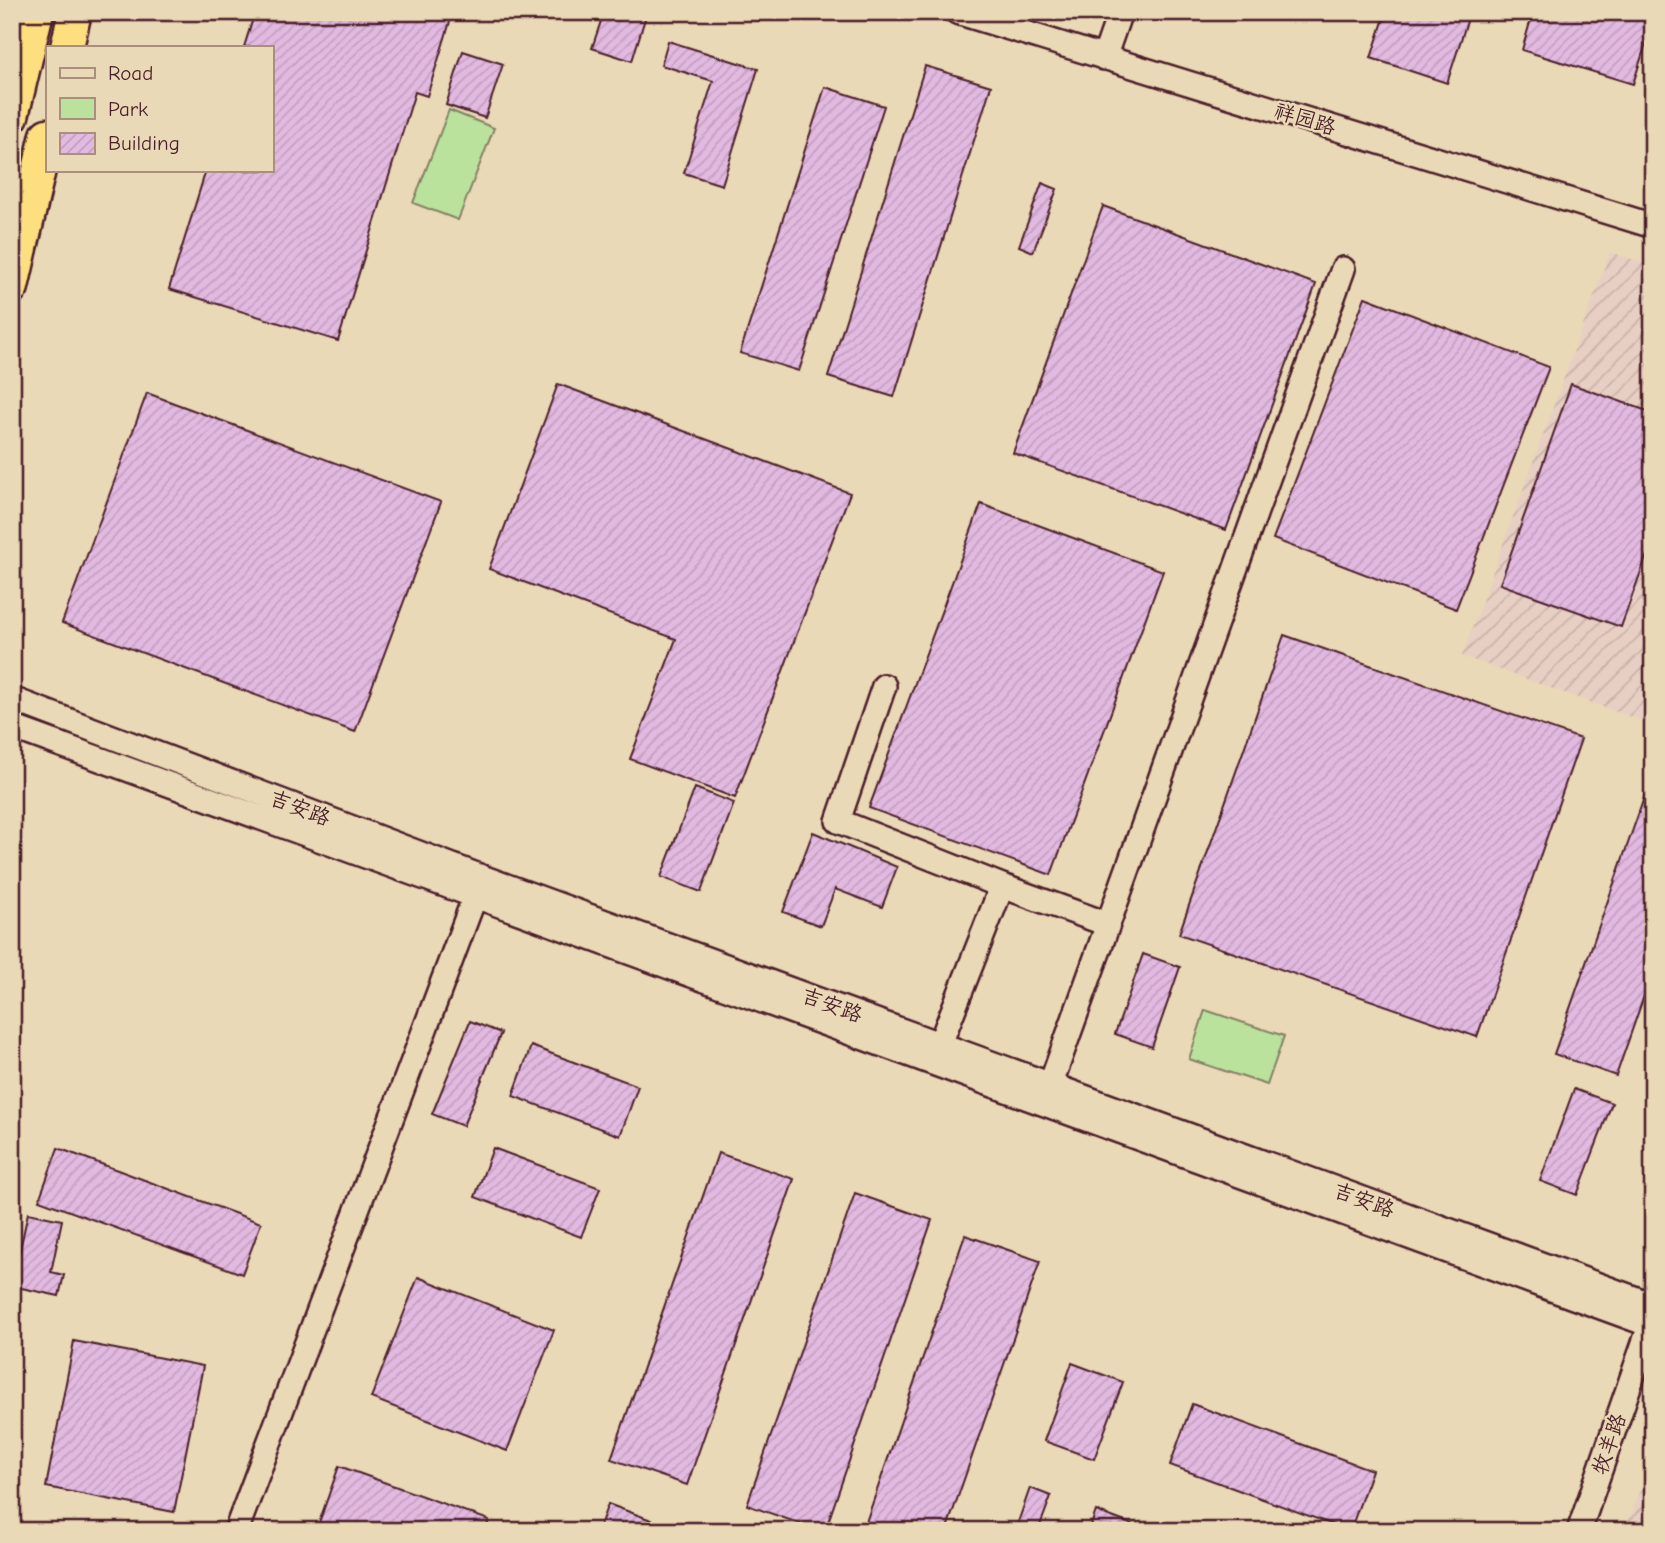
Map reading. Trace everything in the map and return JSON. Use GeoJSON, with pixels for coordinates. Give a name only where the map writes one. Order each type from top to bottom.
{"type":"FeatureCollection","features":[{"type":"Feature","properties":{"kind":"highway"},"geometry":{"type":"LineString","coordinates":[[12,116],[37,12]]}},
{"type":"Feature","properties":{"kind":"highway"},"geometry":{"type":"LineString","coordinates":[[67,46],[75,12]]}},
{"type":"Feature","properties":{"kind":"highway"},"geometry":{"type":"LineString","coordinates":[[12,287],[46,139]]}},
{"type":"Feature","properties":{"kind":"street","name":"祥园路"},"geometry":{"type":"LineString","coordinates":[[957,12],[1653,226]]}},
{"type":"Feature","properties":{"kind":"street"},"geometry":{"type":"LineString","coordinates":[[1104,58],[1120,12]]}},
{"type":"Feature","properties":{"kind":"street"},"geometry":{"type":"LineString","coordinates":[[1047,1094],[1343,269]]}},
{"type":"Feature","properties":{"kind":"street"},"geometry":{"type":"LineString","coordinates":[[884,686],[838,821],[1107,924]]}},
{"type":"Feature","properties":{"kind":"street","name":"吉安路"},"geometry":{"type":"LineString","coordinates":[[12,699],[495,882],[937,1054]]}},
{"type":"Feature","properties":{"kind":"street","name":"吉安路"},"geometry":{"type":"LineString","coordinates":[[12,727],[475,895],[937,1054],[1652,1318]]}},
{"type":"Feature","properties":{"kind":"street"},"geometry":{"type":"LineString","coordinates":[[937,1054],[1002,886]]}},
{"type":"Feature","properties":{"kind":"street"},"geometry":{"type":"LineString","coordinates":[[236,1531],[475,895]]}},
{"type":"Feature","properties":{"kind":"street","name":"牧羊路"},"geometry":{"type":"LineString","coordinates":[[1579,1531],[1652,1318]]}},
{"type":"Feature","properties":{"kind":"shaded area"},"geometry":{"type":"Polygon","coordinates":[[[1610,252],[1653,266],[1653,725],[1462,656],[1610,252]]]}},
{"type":"Feature","properties":{"kind":"shaded area"},"geometry":{"type":"Polygon","coordinates":[[[1653,1454],[1653,1531],[1625,1531],[1653,1454]]]}},
{"type":"Feature","properties":{"kind":"green space"},"geometry":{"type":"Polygon","coordinates":[[[449,110],[494,128],[458,220],[413,203],[449,110]]]}},
{"type":"Feature","properties":{"kind":"green space"},"geometry":{"type":"Polygon","coordinates":[[[1205,1010],[1284,1036],[1267,1085],[1189,1059],[1205,1010]]]}},
{"type":"Feature","properties":{"kind":"building"},"geometry":{"type":"Polygon","coordinates":[[[255,12],[453,12],[427,96],[415,92],[338,341],[169,289],[205,172],[273,172],[273,46],[244,46],[255,12]]]}},
{"type":"Feature","properties":{"kind":"building"},"geometry":{"type":"Polygon","coordinates":[[[482,12],[517,12],[514,22],[482,12]]]}},
{"type":"Feature","properties":{"kind":"building"},"geometry":{"type":"Polygon","coordinates":[[[604,12],[647,12],[632,61],[592,48],[604,12]]]}},
{"type":"Feature","properties":{"kind":"building"},"geometry":{"type":"Polygon","coordinates":[[[1386,12],[1470,12],[1447,83],[1371,58],[1386,12]]]}},
{"type":"Feature","properties":{"kind":"building"},"geometry":{"type":"Polygon","coordinates":[[[1533,12],[1653,12],[1653,21],[1633,84],[1522,50],[1533,12]]]}},
{"type":"Feature","properties":{"kind":"building"},"geometry":{"type":"Polygon","coordinates":[[[668,41],[758,69],[722,185],[684,173],[713,81],[661,65],[668,41]]]}},
{"type":"Feature","properties":{"kind":"building"},"geometry":{"type":"Polygon","coordinates":[[[463,51],[503,64],[485,118],[446,105],[463,51]]]}},
{"type":"Feature","properties":{"kind":"building"},"geometry":{"type":"Polygon","coordinates":[[[925,66],[991,86],[894,397],[828,377],[925,66]]]}},
{"type":"Feature","properties":{"kind":"building"},"geometry":{"type":"Polygon","coordinates":[[[825,87],[884,106],[799,371],[740,353],[825,87]]]}},
{"type":"Feature","properties":{"kind":"building"},"geometry":{"type":"Polygon","coordinates":[[[1042,183],[1057,189],[1033,252],[1019,246],[1042,183]]]}},
{"type":"Feature","properties":{"kind":"building"},"geometry":{"type":"Polygon","coordinates":[[[1103,206],[1316,284],[1226,530],[1013,453],[1103,206]]]}},
{"type":"Feature","properties":{"kind":"building"},"geometry":{"type":"Polygon","coordinates":[[[1365,297],[1549,367],[1456,609],[1273,539],[1365,297]]]}},
{"type":"Feature","properties":{"kind":"building"},"geometry":{"type":"Polygon","coordinates":[[[558,384],[850,493],[735,798],[630,759],[676,639],[489,569],[558,384]]]}},
{"type":"Feature","properties":{"kind":"building"},"geometry":{"type":"Polygon","coordinates":[[[1571,384],[1653,413],[1653,538],[1621,627],[1500,584],[1571,384]]]}},
{"type":"Feature","properties":{"kind":"building"},"geometry":{"type":"Polygon","coordinates":[[[147,393],[441,502],[355,732],[62,623],[147,393]]]}},
{"type":"Feature","properties":{"kind":"building"},"geometry":{"type":"Polygon","coordinates":[[[981,504],[1163,571],[1051,875],[869,808],[981,504]]]}},
{"type":"Feature","properties":{"kind":"building"},"geometry":{"type":"Polygon","coordinates":[[[1284,635],[1581,739],[1477,1037],[1179,934],[1284,635]]]}},
{"type":"Feature","properties":{"kind":"building"},"geometry":{"type":"Polygon","coordinates":[[[1653,674],[1653,702],[1644,699],[1653,674]]]}},
{"type":"Feature","properties":{"kind":"building"},"geometry":{"type":"Polygon","coordinates":[[[1652,775],[1653,970],[1616,1076],[1554,1054],[1652,775]]]}},
{"type":"Feature","properties":{"kind":"building"},"geometry":{"type":"Polygon","coordinates":[[[695,788],[734,803],[701,892],[661,877],[695,788]]]}},
{"type":"Feature","properties":{"kind":"building"},"geometry":{"type":"Polygon","coordinates":[[[813,832],[897,867],[882,907],[835,889],[821,926],[783,912],[813,832]]]}},
{"type":"Feature","properties":{"kind":"building"},"geometry":{"type":"Polygon","coordinates":[[[1143,954],[1180,967],[1152,1047],[1115,1034],[1143,954]]]}},
{"type":"Feature","properties":{"kind":"building"},"geometry":{"type":"Polygon","coordinates":[[[470,1021],[501,1033],[463,1126],[432,1114],[470,1021]]]}},
{"type":"Feature","properties":{"kind":"building"},"geometry":{"type":"Polygon","coordinates":[[[531,1046],[638,1086],[620,1136],[513,1096],[531,1046]]]}},
{"type":"Feature","properties":{"kind":"building"},"geometry":{"type":"Polygon","coordinates":[[[1574,1089],[1612,1103],[1577,1195],[1540,1181],[1574,1089]]]}},
{"type":"Feature","properties":{"kind":"building"},"geometry":{"type":"Polygon","coordinates":[[[58,1148],[261,1223],[242,1274],[39,1200],[58,1148]]]}},
{"type":"Feature","properties":{"kind":"building"},"geometry":{"type":"Polygon","coordinates":[[[493,1148],[600,1188],[581,1237],[475,1197],[493,1148]]]}},
{"type":"Feature","properties":{"kind":"building"},"geometry":{"type":"Polygon","coordinates":[[[718,1153],[794,1179],[687,1485],[611,1459],[718,1153]]]}},
{"type":"Feature","properties":{"kind":"building"},"geometry":{"type":"Polygon","coordinates":[[[855,1193],[932,1220],[825,1531],[821,1531],[747,1505],[855,1193]]]}},
{"type":"Feature","properties":{"kind":"building"},"geometry":{"type":"Polygon","coordinates":[[[28,1213],[62,1220],[51,1272],[64,1275],[59,1296],[12,1286],[28,1213]]]}},
{"type":"Feature","properties":{"kind":"building"},"geometry":{"type":"Polygon","coordinates":[[[965,1235],[1040,1261],[946,1531],[863,1531],[965,1235]]]}},
{"type":"Feature","properties":{"kind":"building"},"geometry":{"type":"Polygon","coordinates":[[[418,1277],[554,1330],[507,1451],[371,1398],[418,1277]]]}},
{"type":"Feature","properties":{"kind":"building"},"geometry":{"type":"Polygon","coordinates":[[[74,1341],[203,1366],[174,1512],[46,1487],[74,1341]]]}},
{"type":"Feature","properties":{"kind":"building"},"geometry":{"type":"Polygon","coordinates":[[[1072,1363],[1123,1382],[1094,1459],[1044,1441],[1072,1363]]]}},
{"type":"Feature","properties":{"kind":"building"},"geometry":{"type":"Polygon","coordinates":[[[1192,1404],[1372,1470],[1350,1531],[1170,1465],[1192,1404]]]}},
{"type":"Feature","properties":{"kind":"building"},"geometry":{"type":"Polygon","coordinates":[[[339,1466],[489,1520],[485,1531],[316,1531],[339,1466]]]}},
{"type":"Feature","properties":{"kind":"building"},"geometry":{"type":"Polygon","coordinates":[[[1030,1488],[1051,1496],[1038,1531],[1015,1531],[1030,1488]]]}},
{"type":"Feature","properties":{"kind":"building"},"geometry":{"type":"Polygon","coordinates":[[[608,1504],[681,1531],[598,1531],[608,1504]]]}},
{"type":"Feature","properties":{"kind":"building"},"geometry":{"type":"Polygon","coordinates":[[[1096,1511],[1149,1531],[1089,1531],[1096,1511]]]}}]}
